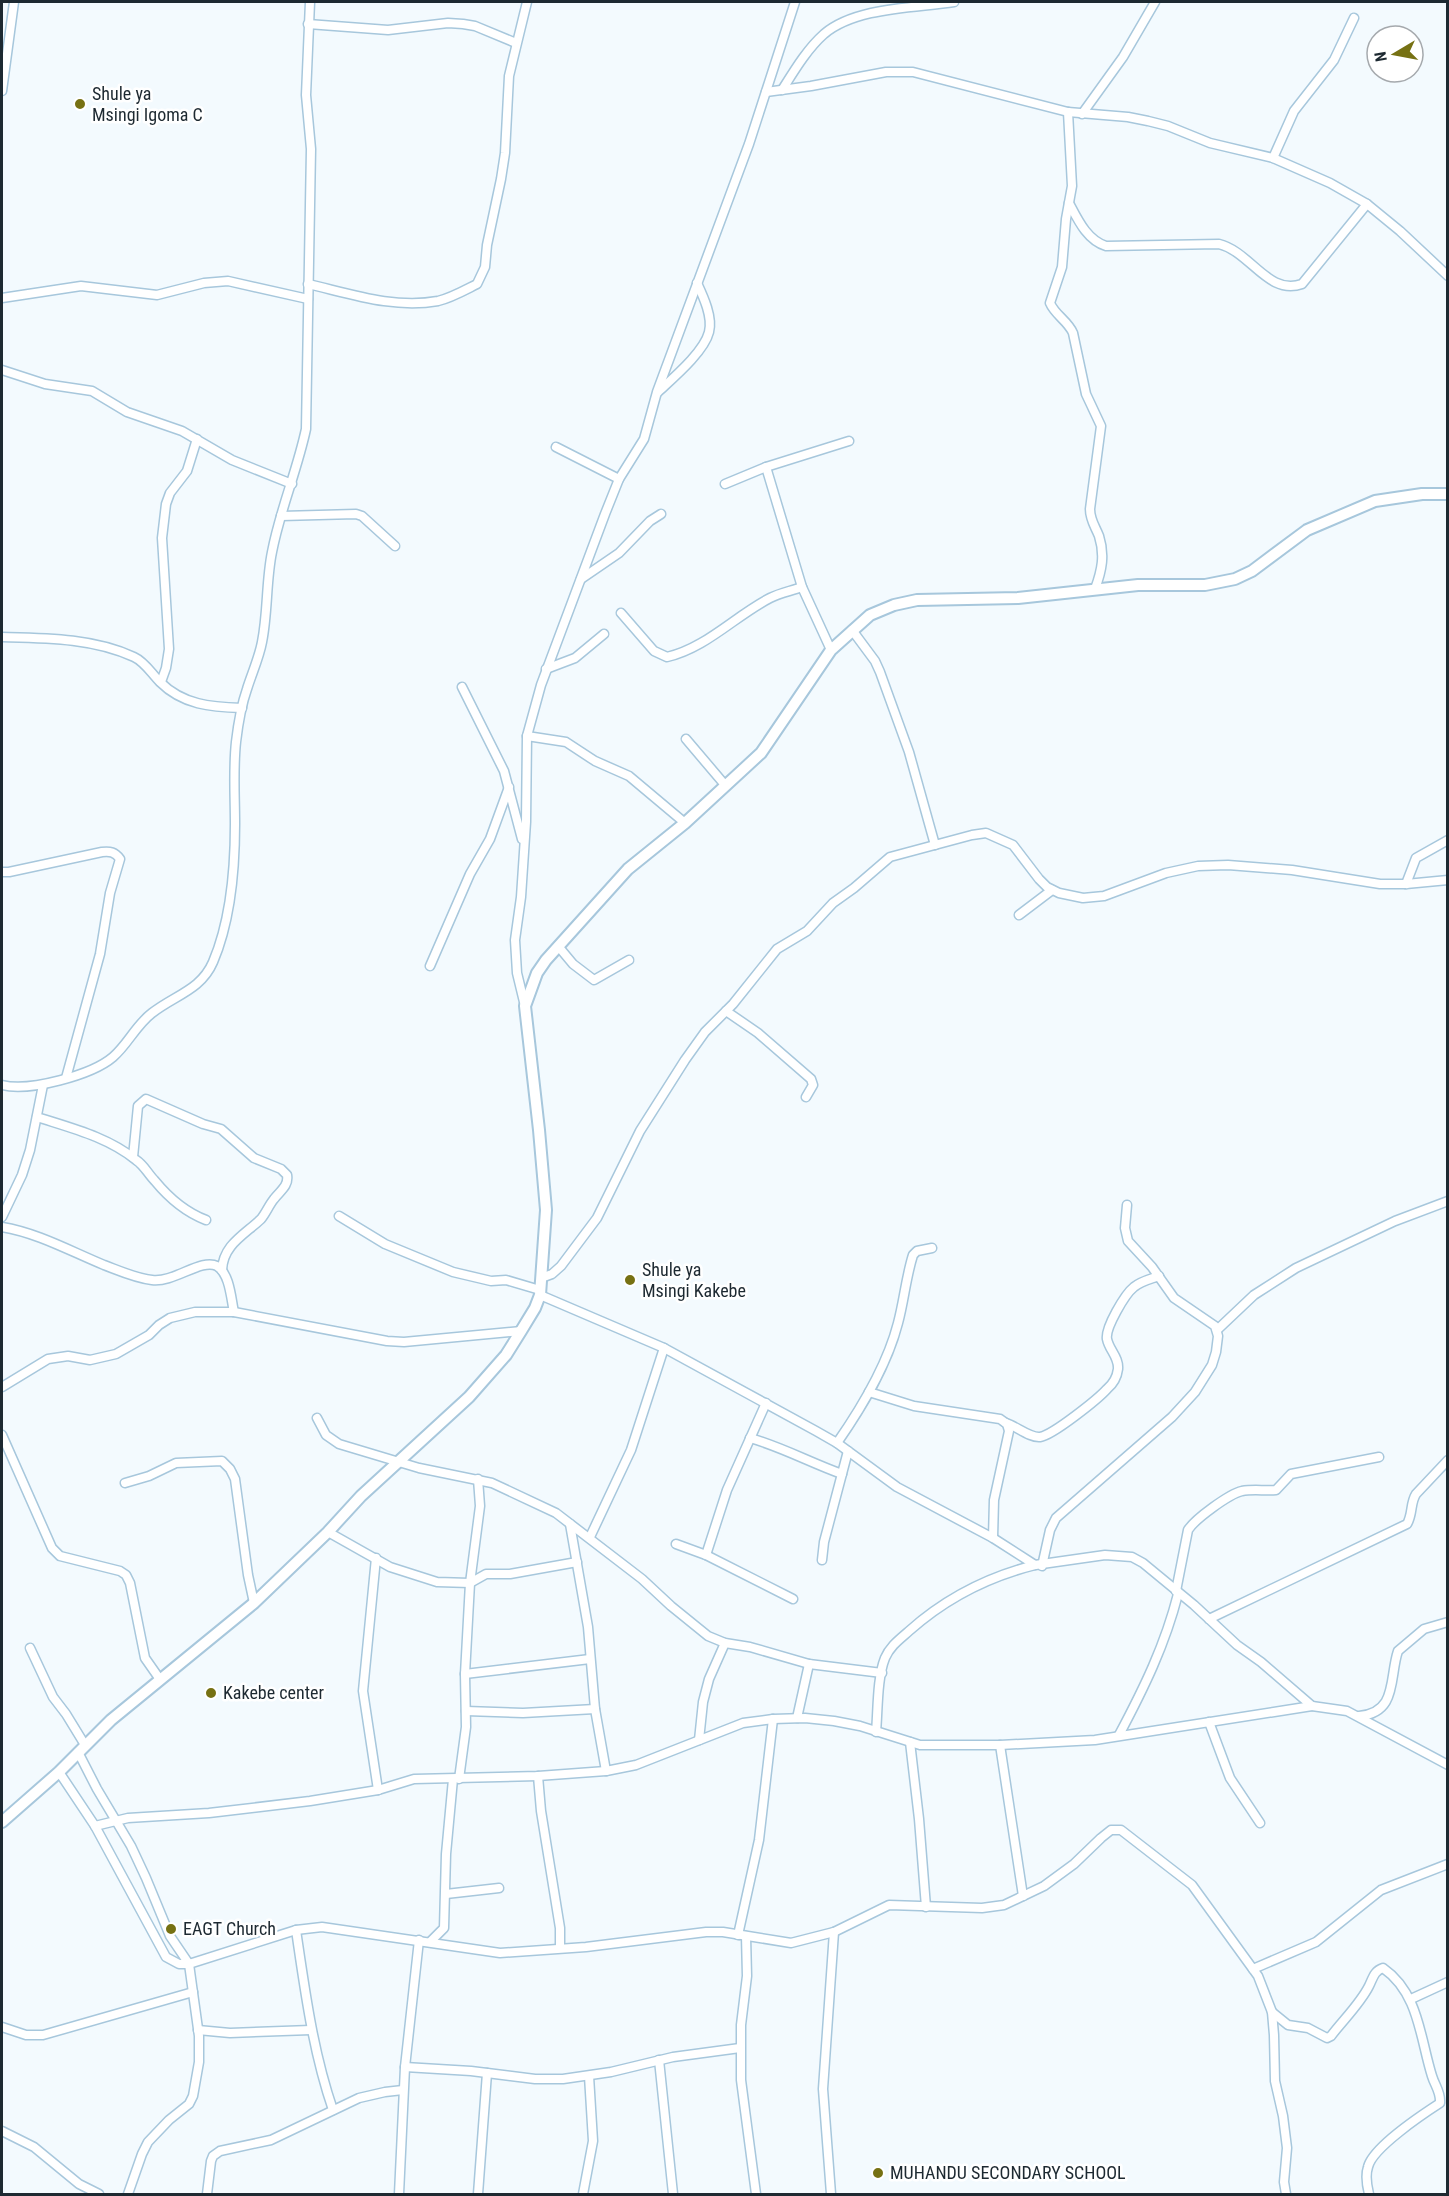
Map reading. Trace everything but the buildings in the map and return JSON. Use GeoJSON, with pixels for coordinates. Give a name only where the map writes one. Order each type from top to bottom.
{"type":"FeatureCollection","features":[{"type":"Feature","properties":{"kind":"street"},"geometry":{"type":"LineString","coordinates":[[2,91],[14,2]]}},
{"type":"Feature","properties":{"kind":"street"},"geometry":{"type":"LineString","coordinates":[[2,1085],[43,1086],[98,1066],[112,1058],[149,1015],[165,1003],[198,985],[213,961],[222,934],[231,887],[235,826],[236,744],[242,708],[262,642],[272,553],[306,429],[311,149],[306,95],[310,2]]}},
{"type":"Feature","properties":{"kind":"street"},"geometry":{"type":"LineString","coordinates":[[308,284],[376,300],[405,304],[441,300],[477,284],[484,267],[501,179],[505,153],[509,76],[527,2]]}},
{"type":"Feature","properties":{"kind":"street"},"geometry":{"type":"LineString","coordinates":[[2,1822],[159,1678],[254,1602],[328,1532],[361,1496],[469,1397],[506,1355],[535,1308],[540,1288],[546,1210],[525,1006],[517,973],[515,940],[524,848],[527,736],[546,669],[619,479],[644,439],[657,392],[766,92],[795,2]]}},
{"type":"Feature","properties":{"kind":"street"},"geometry":{"type":"LineString","coordinates":[[782,90],[815,43],[826,32],[844,22],[875,12],[954,2]]}},
{"type":"Feature","properties":{"kind":"street"},"geometry":{"type":"LineString","coordinates":[[1082,114],[1123,57],[1155,2]]}},
{"type":"Feature","properties":{"kind":"street"},"geometry":{"type":"LineString","coordinates":[[1273,158],[1294,111],[1334,60],[1354,18]]}},
{"type":"Feature","properties":{"kind":"street"},"geometry":{"type":"LineString","coordinates":[[308,24],[388,30],[448,23],[463,24],[475,26],[516,43]]}},
{"type":"Feature","properties":{"kind":"street"},"geometry":{"type":"LineString","coordinates":[[766,92],[886,72],[913,72],[1068,112],[1128,117],[1168,126],[1204,141],[1273,158],[1330,183],[1367,204],[1448,276]]}},
{"type":"Feature","properties":{"kind":"street"},"geometry":{"type":"LineString","coordinates":[[1068,112],[1072,178],[1062,267],[1050,303],[1053,309],[1069,324],[1073,333],[1086,394],[1101,426],[1090,509],[1090,518],[1098,533],[1103,569],[1095,589]]}},
{"type":"Feature","properties":{"kind":"street"},"geometry":{"type":"LineString","coordinates":[[1069,202],[1082,225],[1097,243],[1106,246],[1219,244],[1228,246],[1244,256],[1275,284],[1288,287],[1302,284],[1367,204]]}},
{"type":"Feature","properties":{"kind":"street"},"geometry":{"type":"LineString","coordinates":[[2,298],[81,286],[157,295],[204,283],[228,281],[308,299]]}},
{"type":"Feature","properties":{"kind":"street"},"geometry":{"type":"LineString","coordinates":[[657,392],[687,363],[709,334],[705,303],[697,283]]}},
{"type":"Feature","properties":{"kind":"street"},"geometry":{"type":"LineString","coordinates":[[2,370],[45,384],[92,391],[127,411],[182,431],[232,460],[292,483]]}},
{"type":"Feature","properties":{"kind":"street"},"geometry":{"type":"LineString","coordinates":[[160,682],[166,668],[169,650],[162,538],[166,504],[170,493],[187,471],[197,439]]}},
{"type":"Feature","properties":{"kind":"street"},"geometry":{"type":"LineString","coordinates":[[725,484],[766,467],[849,441]]}},
{"type":"Feature","properties":{"kind":"street"},"geometry":{"type":"LineString","coordinates":[[556,447],[619,479]]}},
{"type":"Feature","properties":{"kind":"street"},"geometry":{"type":"LineString","coordinates":[[766,467],[801,587],[831,650]]}},
{"type":"Feature","properties":{"kind":"street"},"geometry":{"type":"LineString","coordinates":[[525,1006],[537,973],[558,946],[628,868],[685,823],[761,753],[831,650],[870,615],[894,605],[917,600],[1018,598],[1138,585],[1205,585],[1235,579],[1252,571],[1306,530],[1367,504],[1395,497],[1448,494]]}},
{"type":"Feature","properties":{"kind":"street"},"geometry":{"type":"LineString","coordinates":[[281,516],[357,514],[395,546]]}},
{"type":"Feature","properties":{"kind":"street"},"geometry":{"type":"LineString","coordinates":[[581,579],[619,553],[646,525],[661,514]]}},
{"type":"Feature","properties":{"kind":"street"},"geometry":{"type":"LineString","coordinates":[[621,613],[654,651],[667,657],[714,635],[769,598],[801,587]]}},
{"type":"Feature","properties":{"kind":"street"},"geometry":{"type":"LineString","coordinates":[[852,630],[880,672],[909,752],[935,845]]}},
{"type":"Feature","properties":{"kind":"street"},"geometry":{"type":"LineString","coordinates":[[546,669],[575,658],[604,634]]}},
{"type":"Feature","properties":{"kind":"street"},"geometry":{"type":"LineString","coordinates":[[2,637],[58,639],[116,651],[141,661],[160,682],[191,702],[212,707],[242,708]]}},
{"type":"Feature","properties":{"kind":"street"},"geometry":{"type":"LineString","coordinates":[[462,687],[495,748],[509,787],[524,848]]}},
{"type":"Feature","properties":{"kind":"street"},"geometry":{"type":"LineString","coordinates":[[527,736],[566,742],[595,760],[629,776],[685,823]]}},
{"type":"Feature","properties":{"kind":"street"},"geometry":{"type":"LineString","coordinates":[[686,739],[725,785]]}},
{"type":"Feature","properties":{"kind":"street"},"geometry":{"type":"LineString","coordinates":[[430,966],[470,874],[490,839],[509,787]]}},
{"type":"Feature","properties":{"kind":"street"},"geometry":{"type":"LineString","coordinates":[[540,1288],[561,1266],[597,1218],[640,1131],[695,1046],[756,977],[774,952],[807,932],[833,903],[854,888],[883,861],[900,853],[986,833],[1013,845],[1039,879],[1052,890],[1064,895],[1093,898],[1182,869],[1228,865],[1292,870],[1380,884],[1448,880]]}},
{"type":"Feature","properties":{"kind":"street"},"geometry":{"type":"LineString","coordinates":[[1406,884],[1416,858],[1448,840]]}},
{"type":"Feature","properties":{"kind":"street"},"geometry":{"type":"LineString","coordinates":[[2,872],[9,873],[110,851],[117,854],[120,859],[110,893],[100,954],[66,1078]]}},
{"type":"Feature","properties":{"kind":"street"},"geometry":{"type":"LineString","coordinates":[[1019,915],[1052,890]]}},
{"type":"Feature","properties":{"kind":"street"},"geometry":{"type":"LineString","coordinates":[[558,946],[573,963],[594,980],[629,960]]}},
{"type":"Feature","properties":{"kind":"street"},"geometry":{"type":"LineString","coordinates":[[726,1011],[758,1033],[811,1079],[813,1084],[806,1097]]}},
{"type":"Feature","properties":{"kind":"street"},"geometry":{"type":"LineString","coordinates":[[2,1217],[22,1174],[43,1086]]}},
{"type":"Feature","properties":{"kind":"street"},"geometry":{"type":"LineString","coordinates":[[133,1157],[138,1106],[146,1099],[203,1124],[221,1129],[255,1158],[281,1169],[287,1175],[288,1180],[285,1187],[273,1200],[263,1217],[227,1250],[222,1258],[222,1270],[228,1284],[234,1312]]}},
{"type":"Feature","properties":{"kind":"street"},"geometry":{"type":"LineString","coordinates":[[37,1117],[105,1141],[133,1157],[181,1208],[206,1220]]}},
{"type":"Feature","properties":{"kind":"street"},"geometry":{"type":"LineString","coordinates":[[1217,1330],[1254,1295],[1296,1268],[1395,1221],[1448,1201]]}},
{"type":"Feature","properties":{"kind":"street"},"geometry":{"type":"LineString","coordinates":[[1039,1565],[1056,1518],[1157,1430],[1195,1392],[1212,1365],[1218,1336],[1217,1330],[1212,1323],[1174,1298],[1159,1276],[1126,1238],[1127,1206]]}},
{"type":"Feature","properties":{"kind":"street"},"geometry":{"type":"LineString","coordinates":[[339,1216],[386,1244],[453,1272],[491,1281],[506,1280],[540,1288],[664,1348],[837,1443],[897,1487],[1039,1565]]}},
{"type":"Feature","properties":{"kind":"street"},"geometry":{"type":"LineString","coordinates":[[2,1227],[29,1233],[120,1271],[153,1280],[172,1278],[205,1264],[215,1265],[222,1270]]}},
{"type":"Feature","properties":{"kind":"street"},"geometry":{"type":"LineString","coordinates":[[837,1443],[869,1392],[890,1348],[898,1325],[913,1255],[917,1251],[932,1248]]}},
{"type":"Feature","properties":{"kind":"street"},"geometry":{"type":"LineString","coordinates":[[869,1392],[914,1406],[1000,1419],[1035,1436],[1042,1436],[1063,1424],[1108,1388],[1118,1369],[1107,1338],[1113,1318],[1134,1287],[1159,1276]]}},
{"type":"Feature","properties":{"kind":"street"},"geometry":{"type":"LineString","coordinates":[[2,1387],[48,1359],[68,1356],[90,1360],[116,1354],[149,1335],[159,1324],[180,1314],[234,1312],[387,1341],[404,1342],[521,1331]]}},
{"type":"Feature","properties":{"kind":"street"},"geometry":{"type":"LineString","coordinates":[[590,1537],[631,1450],[664,1348]]}},
{"type":"Feature","properties":{"kind":"street"},"geometry":{"type":"LineString","coordinates":[[706,1555],[723,1499],[766,1403]]}},
{"type":"Feature","properties":{"kind":"street"},"geometry":{"type":"LineString","coordinates":[[317,1418],[326,1435],[339,1444],[419,1468],[492,1483],[547,1508],[590,1537],[708,1636],[725,1643],[750,1647],[809,1664],[882,1673]]}},
{"type":"Feature","properties":{"kind":"street"},"geometry":{"type":"LineString","coordinates":[[993,1538],[994,1500],[1009,1431],[1006,1423]]}},
{"type":"Feature","properties":{"kind":"street"},"geometry":{"type":"LineString","coordinates":[[2,1435],[52,1548],[60,1556],[120,1571],[126,1575],[130,1583],[145,1658],[159,1678]]}},
{"type":"Feature","properties":{"kind":"street"},"geometry":{"type":"LineString","coordinates":[[750,1438],[778,1446],[842,1474]]}},
{"type":"Feature","properties":{"kind":"street"},"geometry":{"type":"LineString","coordinates":[[822,1560],[848,1450]]}},
{"type":"Feature","properties":{"kind":"street"},"geometry":{"type":"LineString","coordinates":[[1119,1735],[1154,1667],[1171,1623],[1188,1530],[1192,1523],[1234,1494],[1245,1491],[1276,1490],[1286,1477],[1292,1474],[1379,1457]]}},
{"type":"Feature","properties":{"kind":"street"},"geometry":{"type":"LineString","coordinates":[[1209,1618],[1407,1524],[1412,1514],[1413,1498],[1448,1460]]}},
{"type":"Feature","properties":{"kind":"street"},"geometry":{"type":"LineString","coordinates":[[126,1483],[176,1464],[222,1461],[230,1469],[235,1479],[248,1575],[254,1602]]}},
{"type":"Feature","properties":{"kind":"street"},"geometry":{"type":"LineString","coordinates":[[430,1942],[444,1928],[446,1854],[456,1779],[465,1739],[465,1674],[470,1583],[480,1506],[478,1479]]}},
{"type":"Feature","properties":{"kind":"street"},"geometry":{"type":"LineString","coordinates":[[570,1524],[588,1627],[595,1709],[606,1771]]}},
{"type":"Feature","properties":{"kind":"street"},"geometry":{"type":"LineString","coordinates":[[328,1532],[390,1567],[436,1582],[470,1583],[486,1574],[510,1574],[577,1562]]}},
{"type":"Feature","properties":{"kind":"street"},"geometry":{"type":"LineString","coordinates":[[676,1544],[706,1555],[793,1599]]}},
{"type":"Feature","properties":{"kind":"street"},"geometry":{"type":"LineString","coordinates":[[876,1732],[884,1660],[896,1642],[941,1605],[990,1578],[1039,1565],[1105,1555],[1132,1557],[1143,1563],[1209,1618],[1237,1645],[1262,1662],[1312,1706]]}},
{"type":"Feature","properties":{"kind":"street"},"geometry":{"type":"LineString","coordinates":[[376,1558],[363,1692],[378,1790]]}},
{"type":"Feature","properties":{"kind":"street"},"geometry":{"type":"LineString","coordinates":[[1358,1717],[1376,1712],[1390,1695],[1398,1651],[1424,1629],[1448,1622]]}},
{"type":"Feature","properties":{"kind":"street"},"geometry":{"type":"LineString","coordinates":[[699,1740],[703,1702],[709,1679],[725,1643]]}},
{"type":"Feature","properties":{"kind":"street"},"geometry":{"type":"LineString","coordinates":[[30,1648],[53,1697],[66,1714],[97,1789],[146,1878],[170,1936],[189,1964],[198,2030],[199,2062],[193,2096],[189,2104],[157,2131],[148,2142],[134,2172],[128,2194]]}},
{"type":"Feature","properties":{"kind":"street"},"geometry":{"type":"LineString","coordinates":[[465,1674],[590,1659]]}},
{"type":"Feature","properties":{"kind":"street"},"geometry":{"type":"LineString","coordinates":[[796,1718],[809,1664]]}},
{"type":"Feature","properties":{"kind":"street"},"geometry":{"type":"LineString","coordinates":[[95,1826],[128,1818],[272,1807],[378,1790],[414,1779],[538,1776],[606,1771],[636,1765],[743,1723],[772,1719],[834,1721],[920,1745],[1000,1745],[1095,1740],[1312,1706],[1347,1711],[1448,1765]]}},
{"type":"Feature","properties":{"kind":"street"},"geometry":{"type":"LineString","coordinates":[[466,1711],[523,1713],[595,1709]]}},
{"type":"Feature","properties":{"kind":"street"},"geometry":{"type":"LineString","coordinates":[[756,2194],[744,2113],[740,2048],[747,1976],[742,1936],[759,1840],[772,1719]]}},
{"type":"Feature","properties":{"kind":"street"},"geometry":{"type":"LineString","coordinates":[[1209,1722],[1230,1778],[1260,1823]]}},
{"type":"Feature","properties":{"kind":"street"},"geometry":{"type":"LineString","coordinates":[[910,1743],[920,1819],[926,1907]]}},
{"type":"Feature","properties":{"kind":"street"},"geometry":{"type":"LineString","coordinates":[[1000,1745],[1023,1896]]}},
{"type":"Feature","properties":{"kind":"street"},"geometry":{"type":"LineString","coordinates":[[59,1772],[95,1826],[166,1957],[179,1964],[189,1964],[307,1928],[335,1928],[501,1953],[706,1932],[791,1944],[834,1932],[884,1907],[894,1905],[942,1908],[1004,1905],[1052,1881],[1111,1830],[1121,1830],[1192,1885],[1253,1969],[1272,2012],[1275,2081],[1287,2148],[1284,2182],[1286,2194]]}},
{"type":"Feature","properties":{"kind":"street"},"geometry":{"type":"LineString","coordinates":[[538,1776],[541,1811],[560,1928],[560,1948]]}},
{"type":"Feature","properties":{"kind":"street"},"geometry":{"type":"LineString","coordinates":[[1253,1969],[1316,1942],[1381,1890],[1448,1864]]}},
{"type":"Feature","properties":{"kind":"street"},"geometry":{"type":"LineString","coordinates":[[446,1894],[499,1888]]}},
{"type":"Feature","properties":{"kind":"street"},"geometry":{"type":"LineString","coordinates":[[296,1930],[311,2030],[325,2088],[333,2110]]}},
{"type":"Feature","properties":{"kind":"street"},"geometry":{"type":"LineString","coordinates":[[831,2194],[823,2089],[834,1932]]}},
{"type":"Feature","properties":{"kind":"street"},"geometry":{"type":"LineString","coordinates":[[399,2194],[403,2091],[419,1940]]}},
{"type":"Feature","properties":{"kind":"street"},"geometry":{"type":"LineString","coordinates":[[1272,2012],[1288,2025],[1308,2028],[1327,2038],[1358,2003],[1376,1972],[1383,1968],[1411,1999],[1433,2079],[1444,2102],[1410,2124],[1372,2157],[1367,2167],[1369,2194]]}},
{"type":"Feature","properties":{"kind":"street"},"geometry":{"type":"LineString","coordinates":[[1411,1999],[1448,1982]]}},
{"type":"Feature","properties":{"kind":"street"},"geometry":{"type":"LineString","coordinates":[[2,2027],[26,2035],[43,2035],[193,1992]]}},
{"type":"Feature","properties":{"kind":"street"},"geometry":{"type":"LineString","coordinates":[[198,2030],[230,2033],[311,2030]]}},
{"type":"Feature","properties":{"kind":"street"},"geometry":{"type":"LineString","coordinates":[[405,2067],[535,2079],[562,2079],[589,2076],[659,2060],[740,2048]]}},
{"type":"Feature","properties":{"kind":"street"},"geometry":{"type":"LineString","coordinates":[[659,2060],[673,2194]]}},
{"type":"Feature","properties":{"kind":"street"},"geometry":{"type":"LineString","coordinates":[[478,2194],[488,2073]]}},
{"type":"Feature","properties":{"kind":"street"},"geometry":{"type":"LineString","coordinates":[[583,2194],[592,2141],[589,2076]]}},
{"type":"Feature","properties":{"kind":"street"},"geometry":{"type":"LineString","coordinates":[[207,2194],[210,2167],[216,2153],[270,2140],[359,2098],[385,2092],[403,2091]]}},
{"type":"Feature","properties":{"kind":"street"},"geometry":{"type":"LineString","coordinates":[[2,2131],[34,2147],[79,2184],[99,2194]]}},
{"type":"Feature","properties":{"kind":"place","name":"Shule ya Msingi Igoma C"},"geometry":{"type":"Point","coordinates":[80,104]}},
{"type":"Feature","properties":{"kind":"place","name":"Shule ya Msingi Kakebe"},"geometry":{"type":"Point","coordinates":[630,1280]}},
{"type":"Feature","properties":{"kind":"place","name":"Kakebe center"},"geometry":{"type":"Point","coordinates":[211,1693]}},
{"type":"Feature","properties":{"kind":"place","name":"EAGT Church"},"geometry":{"type":"Point","coordinates":[171,1929]}},
{"type":"Feature","properties":{"kind":"place","name":"MUHANDU SECONDARY SCHOOL"},"geometry":{"type":"Point","coordinates":[878,2173]}}]}
